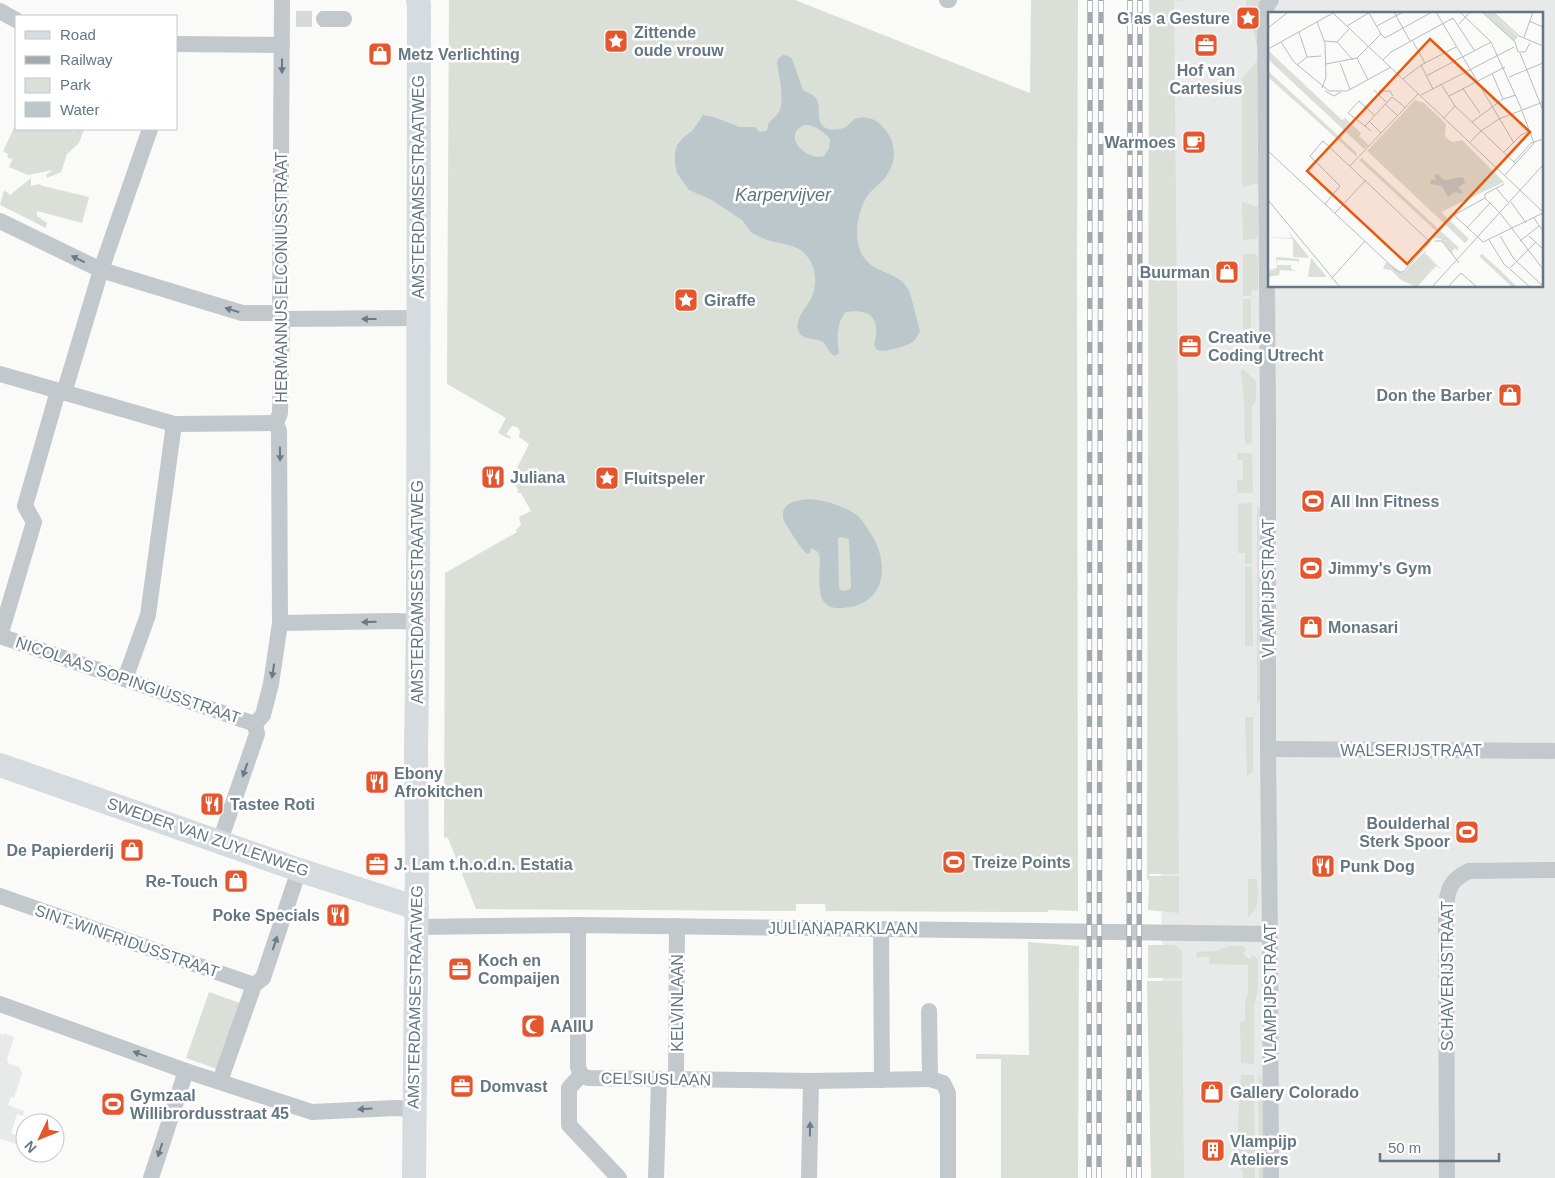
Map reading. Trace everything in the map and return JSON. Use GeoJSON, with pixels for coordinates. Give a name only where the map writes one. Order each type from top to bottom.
{"type":"FeatureCollection","features":[{"type":"Feature","properties":{"kind":"main road","name":"AMSTERDAMSESTRAATWEG"},"geometry":{"type":"LineString","coordinates":[[414,1178],[417,918],[416,749],[420,2]]}},
{"type":"Feature","properties":{"kind":"main road","name":"SWEDER VAN ZUYLENWEG"},"geometry":{"type":"LineString","coordinates":[[0,765],[220,841],[299,870],[417,918]]}},
{"type":"Feature","properties":{"kind":"street","name":"HERMANNUS ELCONIUSSTRAAT"},"geometry":{"type":"LineString","coordinates":[[220,841],[257,734],[255,724],[263,715],[271,684],[280,623],[280,431],[276,423],[280,412],[282,45],[289,19],[282,0]]}},
{"type":"Feature","properties":{"kind":"street","name":"VLAMPIJPSTRAAT"},"geometry":{"type":"LineString","coordinates":[[1270,1178],[1265,15],[1267,5],[1271,0]]}},
{"type":"Feature","properties":{"kind":"street"},"geometry":{"type":"LineString","coordinates":[[0,11],[15,19]]}},
{"type":"Feature","properties":{"kind":"street"},"geometry":{"type":"LineString","coordinates":[[324,19],[344,19]]}},
{"type":"Feature","properties":{"kind":"street"},"geometry":{"type":"LineString","coordinates":[[178,44],[282,45]]}},
{"type":"Feature","properties":{"kind":"street"},"geometry":{"type":"LineString","coordinates":[[0,636],[34,522],[25,506],[100,270],[150,130]]}},
{"type":"Feature","properties":{"kind":"street"},"geometry":{"type":"LineString","coordinates":[[0,221],[100,270],[242,313],[281,316],[418,318]]}},
{"type":"Feature","properties":{"kind":"street"},"geometry":{"type":"LineString","coordinates":[[0,374],[174,424],[276,423]]}},
{"type":"Feature","properties":{"kind":"street"},"geometry":{"type":"LineString","coordinates":[[125,679],[148,615],[174,424]]}},
{"type":"Feature","properties":{"kind":"street"},"geometry":{"type":"LineString","coordinates":[[280,623],[418,622]]}},
{"type":"Feature","properties":{"kind":"street","name":"NICOLAAS SOPINGIUSSTRAAT"},"geometry":{"type":"LineString","coordinates":[[0,636],[255,724]]}},
{"type":"Feature","properties":{"kind":"street","name":"WALSERIJSTRAAT"},"geometry":{"type":"LineString","coordinates":[[1268,750],[1555,751]]}},
{"type":"Feature","properties":{"kind":"street"},"geometry":{"type":"LineString","coordinates":[[220,1081],[254,985],[263,978],[299,870]]}},
{"type":"Feature","properties":{"kind":"street","name":"SCHAVERIJSTRAAT"},"geometry":{"type":"LineString","coordinates":[[1447,1178],[1446,895],[1448,888],[1460,875],[1469,871],[1555,870]]}},
{"type":"Feature","properties":{"kind":"street","name":"SINT-WINFRIDUSSTRAAT"},"geometry":{"type":"LineString","coordinates":[[0,896],[254,985]]}},
{"type":"Feature","properties":{"kind":"street","name":"JULIANAPARKLAAN"},"geometry":{"type":"LineString","coordinates":[[417,918],[578,925],[1270,934]]}},
{"type":"Feature","properties":{"kind":"street","name":"CELSIUSLAAN"},"geometry":{"type":"LineString","coordinates":[[578,925],[578,1067],[581,1075],[588,1078],[659,1080],[930,1080]]}},
{"type":"Feature","properties":{"kind":"street","name":"KELVINLAAN"},"geometry":{"type":"LineString","coordinates":[[676,1080],[677,926]]}},
{"type":"Feature","properties":{"kind":"street"},"geometry":{"type":"LineString","coordinates":[[881,929],[882,1080]]}},
{"type":"Feature","properties":{"kind":"street"},"geometry":{"type":"LineString","coordinates":[[0,1004],[186,1071],[312,1112],[394,1108],[414,1109]]}},
{"type":"Feature","properties":{"kind":"street"},"geometry":{"type":"LineString","coordinates":[[930,1012],[930,1080],[943,1083],[948,1093],[948,1178]]}},
{"type":"Feature","properties":{"kind":"street"},"geometry":{"type":"LineString","coordinates":[[151,1178],[186,1071]]}},
{"type":"Feature","properties":{"kind":"street"},"geometry":{"type":"LineString","coordinates":[[581,1075],[569,1088],[569,1125],[619,1178]]}},
{"type":"Feature","properties":{"kind":"street"},"geometry":{"type":"LineString","coordinates":[[656,1178],[659,1080]]}},
{"type":"Feature","properties":{"kind":"street"},"geometry":{"type":"LineString","coordinates":[[809,1178],[811,1081]]}},
{"type":"Feature","properties":{"kind":"shaded area"},"geometry":{"type":"Polygon","coordinates":[[[1166,0],[1555,0],[1555,1178],[1165,1178],[1158,651],[1166,0]]]}},
{"type":"Feature","properties":{"kind":"shaded area"},"geometry":{"type":"Polygon","coordinates":[[[4,1033],[14,1037],[7,1059],[9,1064],[19,1067],[22,1074],[14,1098],[11,1097],[8,1105],[24,1111],[24,1113],[15,1113],[11,1133],[15,1134],[15,1144],[0,1139],[0,1034],[3,1035],[4,1033]]]}},
{"type":"Feature","properties":{"kind":"green space"},"geometry":{"type":"Polygon","coordinates":[[[449,0],[795,0],[1030,93],[1031,0],[1078,0],[1078,911],[826,911],[825,904],[796,904],[796,911],[476,909],[448,838],[444,837],[445,573],[517,532],[516,530],[521,525],[519,517],[531,511],[514,485],[515,472],[529,444],[519,437],[520,431],[517,427],[512,426],[506,434],[511,437],[510,439],[498,433],[506,418],[447,384],[449,0]]]}},
{"type":"Feature","properties":{"kind":"green space"},"geometry":{"type":"Polygon","coordinates":[[[1149,0],[1188,0],[1174,1],[1179,511],[1177,642],[1179,874],[1149,874],[1149,876],[1179,876],[1179,913],[1148,910],[1149,0]]]}},
{"type":"Feature","properties":{"kind":"green space"},"geometry":{"type":"Polygon","coordinates":[[[1246,0],[1260,0],[1258,49],[1246,5],[1246,0]]]}},
{"type":"Feature","properties":{"kind":"green space"},"geometry":{"type":"Polygon","coordinates":[[[1257,61],[1258,183],[1242,187],[1242,78],[1257,61]]]}},
{"type":"Feature","properties":{"kind":"green space"},"geometry":{"type":"Polygon","coordinates":[[[15,126],[15,130],[74,130],[73,134],[75,130],[84,130],[79,143],[67,154],[61,172],[47,178],[46,175],[53,170],[28,175],[9,167],[13,158],[10,159],[7,156],[8,154],[3,151],[15,126]]]}},
{"type":"Feature","properties":{"kind":"green space"},"geometry":{"type":"Polygon","coordinates":[[[31,178],[31,186],[39,184],[89,197],[82,223],[37,211],[37,216],[47,223],[46,228],[0,205],[4,190],[10,195],[31,178]]]}},
{"type":"Feature","properties":{"kind":"green space"},"geometry":{"type":"Polygon","coordinates":[[[1242,202],[1258,207],[1258,236],[1255,239],[1243,240],[1242,202]]]}},
{"type":"Feature","properties":{"kind":"green space"},"geometry":{"type":"Polygon","coordinates":[[[1243,254],[1255,254],[1258,257],[1258,290],[1252,290],[1251,296],[1243,296],[1243,254]]]}},
{"type":"Feature","properties":{"kind":"green space"},"geometry":{"type":"Polygon","coordinates":[[[1243,299],[1251,299],[1251,339],[1243,339],[1243,299]]]}},
{"type":"Feature","properties":{"kind":"green space"},"geometry":{"type":"Polygon","coordinates":[[[1243,369],[1256,381],[1256,401],[1252,406],[1252,442],[1249,444],[1245,443],[1241,372],[1243,369]]]}},
{"type":"Feature","properties":{"kind":"green space"},"geometry":{"type":"Polygon","coordinates":[[[1237,453],[1252,453],[1253,493],[1237,493],[1237,480],[1243,480],[1243,460],[1237,460],[1237,453]]]}},
{"type":"Feature","properties":{"kind":"green space"},"geometry":{"type":"Polygon","coordinates":[[[1252,503],[1252,564],[1245,564],[1245,553],[1238,553],[1238,504],[1252,503]]]}},
{"type":"Feature","properties":{"kind":"green space"},"geometry":{"type":"Polygon","coordinates":[[[1257,506],[1261,509],[1261,700],[1257,704],[1257,506]]]}},
{"type":"Feature","properties":{"kind":"green space"},"geometry":{"type":"Polygon","coordinates":[[[1245,566],[1252,567],[1253,646],[1245,646],[1245,566]]]}},
{"type":"Feature","properties":{"kind":"green space"},"geometry":{"type":"Polygon","coordinates":[[[1245,717],[1253,717],[1253,771],[1247,776],[1245,717]]]}},
{"type":"Feature","properties":{"kind":"green space"},"geometry":{"type":"Polygon","coordinates":[[[1248,879],[1257,879],[1258,895],[1257,905],[1248,917],[1248,879]]]}},
{"type":"Feature","properties":{"kind":"green space"},"geometry":{"type":"Polygon","coordinates":[[[1028,942],[1079,946],[1078,1178],[1001,1178],[1001,1059],[976,1059],[976,1054],[1029,1055],[1028,942]]]}},
{"type":"Feature","properties":{"kind":"green space"},"geometry":{"type":"Polygon","coordinates":[[[1148,945],[1175,945],[1182,951],[1182,978],[1148,978],[1148,945]]]}},
{"type":"Feature","properties":{"kind":"green space"},"geometry":{"type":"Polygon","coordinates":[[[1229,946],[1242,946],[1246,949],[1243,954],[1249,959],[1253,955],[1258,960],[1258,989],[1254,1005],[1254,1064],[1241,1063],[1240,1023],[1245,1021],[1245,1001],[1248,994],[1248,965],[1209,964],[1209,957],[1196,957],[1197,952],[1215,951],[1229,946]]]}},
{"type":"Feature","properties":{"kind":"green space"},"geometry":{"type":"Polygon","coordinates":[[[1147,981],[1182,981],[1184,1178],[1151,1178],[1147,981]]]}},
{"type":"Feature","properties":{"kind":"green space"},"geometry":{"type":"Polygon","coordinates":[[[209,992],[240,1003],[217,1069],[186,1058],[209,992]]]}},
{"type":"Feature","properties":{"kind":"green space"},"geometry":{"type":"Polygon","coordinates":[[[1241,1075],[1254,1075],[1255,1178],[1243,1178],[1242,1169],[1239,1169],[1238,1121],[1241,1075]]]}},
{"type":"Feature","properties":{"kind":"green space"},"geometry":{"type":"Polygon","coordinates":[[[1258,1075],[1262,1080],[1263,1178],[1259,1178],[1258,1075]]]}},
{"type":"Feature","properties":{"kind":"water","name":"Karpervijver"},"geometry":{"type":"Polygon","coordinates":[[[783,55],[792,59],[803,90],[815,97],[818,102],[819,117],[824,127],[832,130],[841,129],[855,119],[868,118],[880,124],[889,135],[894,148],[891,168],[885,178],[868,195],[863,204],[859,216],[857,237],[860,250],[865,259],[871,265],[899,280],[910,293],[920,331],[910,344],[890,350],[877,350],[874,345],[876,329],[873,318],[869,314],[855,311],[846,312],[840,321],[839,353],[835,356],[823,342],[803,337],[797,327],[798,322],[811,298],[815,284],[814,270],[807,256],[797,248],[763,239],[752,233],[742,220],[710,199],[689,190],[677,173],[675,153],[677,145],[693,130],[703,115],[714,117],[739,127],[755,127],[760,132],[766,131],[768,124],[778,114],[781,107],[781,88],[777,63],[783,55]],[[804,125],[798,129],[795,141],[810,155],[824,156],[829,149],[830,139],[818,129],[804,125]]]}},
{"type":"Feature","properties":{"kind":"water"},"geometry":{"type":"Polygon","coordinates":[[[811,499],[836,504],[858,516],[877,546],[882,571],[880,582],[875,592],[867,600],[856,606],[839,608],[829,606],[824,602],[821,596],[820,557],[818,552],[811,548],[810,553],[807,554],[783,518],[783,511],[789,504],[811,499]],[[838,538],[839,588],[842,591],[851,588],[849,539],[838,538]]]}},
{"type":"Feature","properties":{"kind":"tunnel"},"geometry":{"type":"LineString","coordinates":[[296,19],[324,19]]}},
{"type":"Feature","properties":{"kind":"railway"},"geometry":{"type":"LineString","coordinates":[[1089,1178],[1090,0]]}},
{"type":"Feature","properties":{"kind":"railway"},"geometry":{"type":"LineString","coordinates":[[1099,1178],[1101,0]]}},
{"type":"Feature","properties":{"kind":"railway"},"geometry":{"type":"LineString","coordinates":[[1129,1178],[1130,0]]}},
{"type":"Feature","properties":{"kind":"railway"},"geometry":{"type":"LineString","coordinates":[[1139,1178],[1140,0]]}},
{"type":"Feature","properties":{"kind":"place","name":"G as a Gesture"},"geometry":{"type":"Point","coordinates":[1248,18]}},
{"type":"Feature","properties":{"kind":"place","name":"Zittende oude vrouw"},"geometry":{"type":"Point","coordinates":[616,41]}},
{"type":"Feature","properties":{"kind":"place","name":"Hof van Cartesius"},"geometry":{"type":"Point","coordinates":[1206,45]}},
{"type":"Feature","properties":{"kind":"place","name":"Metz Verlichting"},"geometry":{"type":"Point","coordinates":[380,54]}},
{"type":"Feature","properties":{"kind":"place","name":"Warmoes"},"geometry":{"type":"Point","coordinates":[1194,142]}},
{"type":"Feature","properties":{"kind":"place","name":"Buurman"},"geometry":{"type":"Point","coordinates":[1227,272]}},
{"type":"Feature","properties":{"kind":"place","name":"Giraffe"},"geometry":{"type":"Point","coordinates":[686,300]}},
{"type":"Feature","properties":{"kind":"place","name":"Creative Coding Utrecht"},"geometry":{"type":"Point","coordinates":[1190,346]}},
{"type":"Feature","properties":{"kind":"place","name":"Don the Barber"},"geometry":{"type":"Point","coordinates":[1510,395]}},
{"type":"Feature","properties":{"kind":"place","name":"Juliana"},"geometry":{"type":"Point","coordinates":[493,477]}},
{"type":"Feature","properties":{"kind":"place","name":"Fluitspeler"},"geometry":{"type":"Point","coordinates":[607,478]}},
{"type":"Feature","properties":{"kind":"place","name":"All Inn Fitness"},"geometry":{"type":"Point","coordinates":[1313,501]}},
{"type":"Feature","properties":{"kind":"place","name":"Jimmy's Gym"},"geometry":{"type":"Point","coordinates":[1311,568]}},
{"type":"Feature","properties":{"kind":"place","name":"Monasari"},"geometry":{"type":"Point","coordinates":[1311,627]}},
{"type":"Feature","properties":{"kind":"place","name":"Ebony Afrokitchen"},"geometry":{"type":"Point","coordinates":[377,782]}},
{"type":"Feature","properties":{"kind":"place","name":"Tastee Roti"},"geometry":{"type":"Point","coordinates":[212,804]}},
{"type":"Feature","properties":{"kind":"place","name":"Boulderhal Sterk Spoor"},"geometry":{"type":"Point","coordinates":[1467,832]}},
{"type":"Feature","properties":{"kind":"place","name":"De Papierderij"},"geometry":{"type":"Point","coordinates":[132,850]}},
{"type":"Feature","properties":{"kind":"place","name":"Treize Points"},"geometry":{"type":"Point","coordinates":[954,862]}},
{"type":"Feature","properties":{"kind":"place","name":"J. Lam t.h.o.d.n. Estatia"},"geometry":{"type":"Point","coordinates":[377,864]}},
{"type":"Feature","properties":{"kind":"place","name":"Punk Dog"},"geometry":{"type":"Point","coordinates":[1323,866]}},
{"type":"Feature","properties":{"kind":"place","name":"Re-Touch"},"geometry":{"type":"Point","coordinates":[236,881]}},
{"type":"Feature","properties":{"kind":"place","name":"Poke Specials"},"geometry":{"type":"Point","coordinates":[338,915]}},
{"type":"Feature","properties":{"kind":"place","name":"Koch en Compaijen"},"geometry":{"type":"Point","coordinates":[460,969]}},
{"type":"Feature","properties":{"kind":"place","name":"AAIIU"},"geometry":{"type":"Point","coordinates":[533,1026]}},
{"type":"Feature","properties":{"kind":"place","name":"Domvast"},"geometry":{"type":"Point","coordinates":[462,1086]}},
{"type":"Feature","properties":{"kind":"place","name":"Gallery Colorado"},"geometry":{"type":"Point","coordinates":[1212,1092]}},
{"type":"Feature","properties":{"kind":"place","name":"Gymzaal Willibrordusstraat 45"},"geometry":{"type":"Point","coordinates":[113,1104]}},
{"type":"Feature","properties":{"kind":"place","name":"Vlampijp Ateliers"},"geometry":{"type":"Point","coordinates":[1213,1150]}}]}
